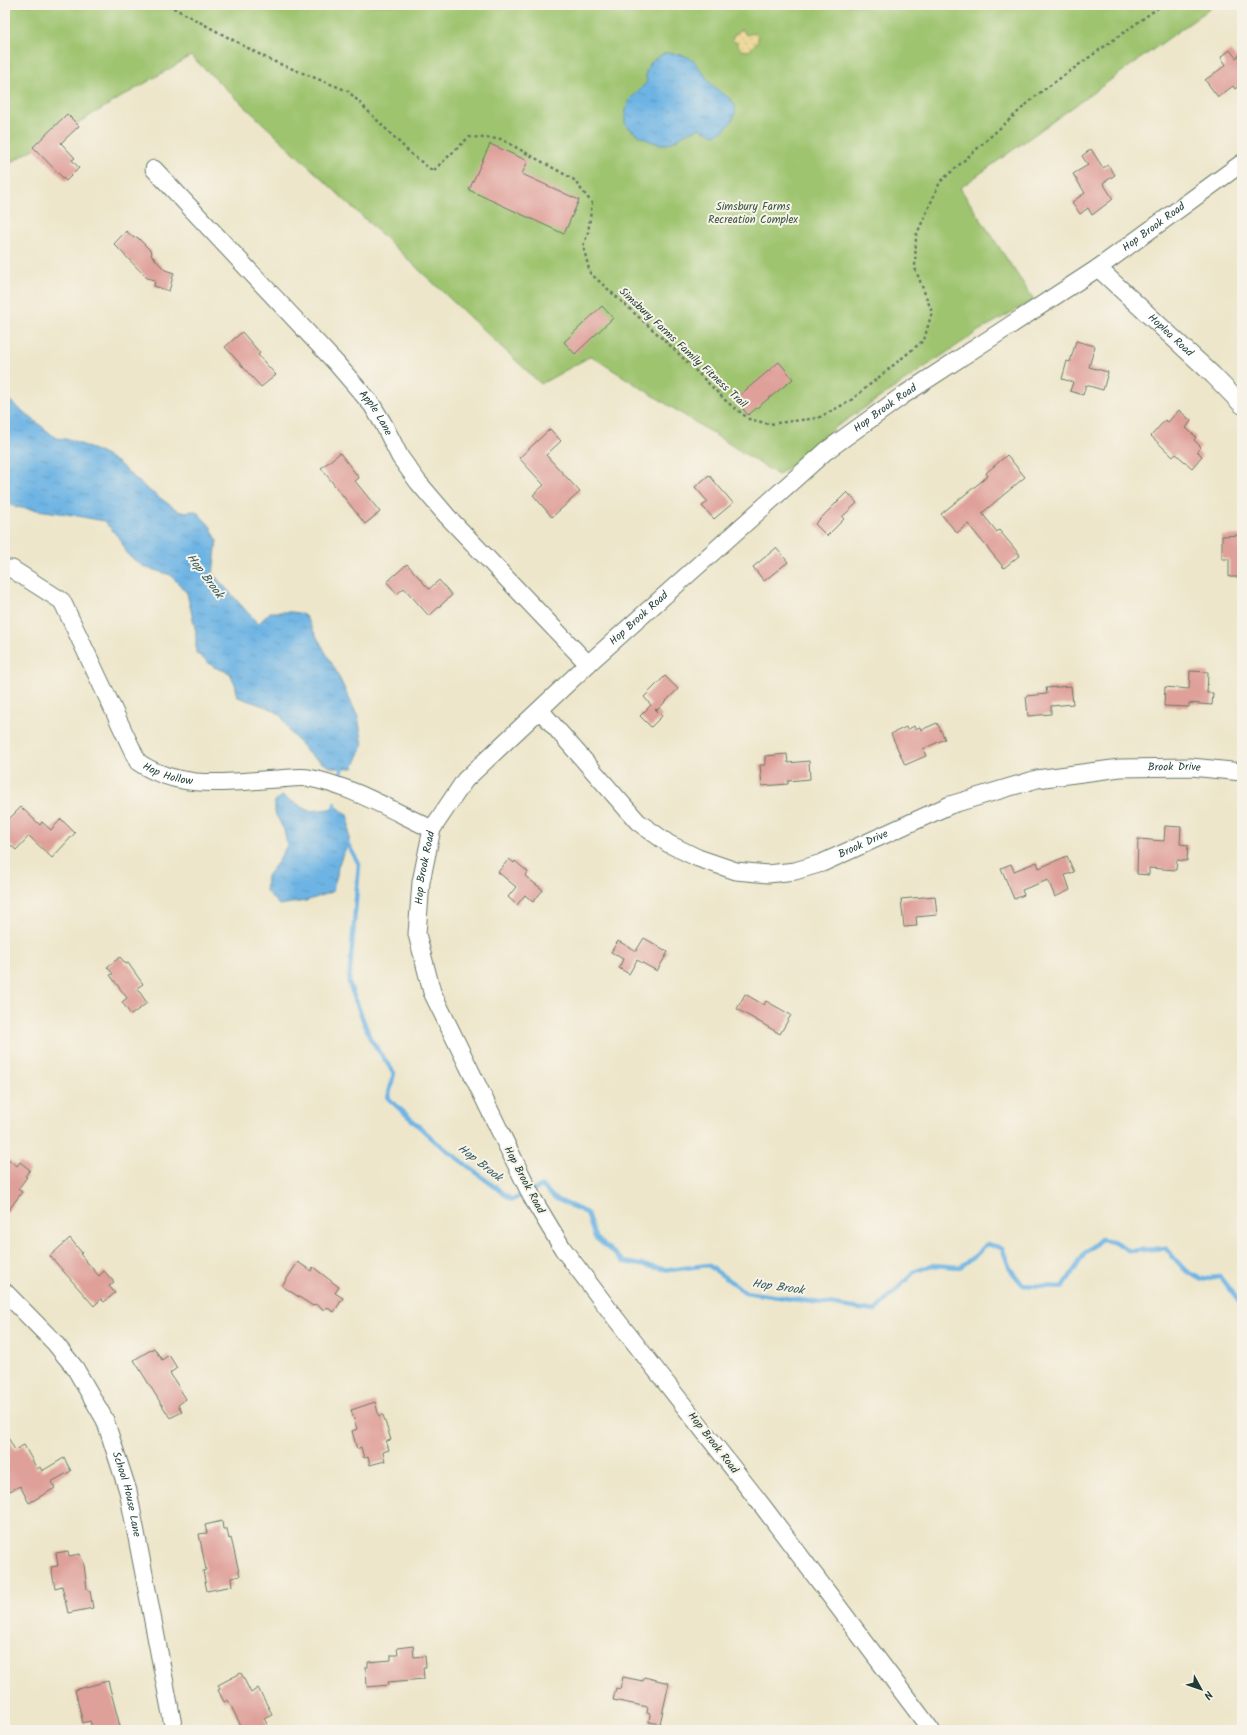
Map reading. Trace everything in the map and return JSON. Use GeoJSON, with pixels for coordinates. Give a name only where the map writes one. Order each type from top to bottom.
{"type":"FeatureCollection","features":[{"type":"Feature","properties":{"kind":"street","name":"Hop Brook Road"},"geometry":{"type":"LineString","coordinates":[[932,1730],[764,1508],[611,1313],[563,1249],[529,1193],[432,992],[417,934],[421,882],[432,829],[465,780],[588,664],[826,451],[902,396],[1098,268],[1242,164]]}},
{"type":"Feature","properties":{"kind":"street","name":"Apple Lane"},"geometry":{"type":"LineString","coordinates":[[154,169],[336,363],[372,405],[384,424],[400,457],[418,482],[447,516],[588,664]]}},
{"type":"Feature","properties":{"kind":"street","name":"Hoplea Road"},"geometry":{"type":"LineString","coordinates":[[1098,268],[1213,375],[1242,405]]}},
{"type":"Feature","properties":{"kind":"street","name":"Hop Hollow"},"geometry":{"type":"LineString","coordinates":[[5,569],[12,569],[62,601],[138,762],[145,767],[166,776],[194,783],[308,777],[353,792],[432,829]]}},
{"type":"Feature","properties":{"kind":"street","name":"Brook Drive"},"geometry":{"type":"LineString","coordinates":[[540,710],[638,822],[669,844],[698,858],[736,871],[768,874],[795,871],[822,863],[950,805],[1037,779],[1120,768],[1191,767],[1242,772]]}},
{"type":"Feature","properties":{"kind":"street","name":"School House Lane"},"geometry":{"type":"LineString","coordinates":[[5,1292],[54,1342],[75,1368],[105,1420],[128,1491],[174,1730]]}},
{"type":"Feature","properties":{"kind":"path","name":"Simsbury Farms Family Fitness Trail"},"geometry":{"type":"LineString","coordinates":[[168,5],[270,60],[348,91],[411,154],[433,171],[469,138],[502,140],[573,179],[592,203],[588,234],[583,246],[590,273],[673,348],[727,402],[749,419],[769,424],[818,418],[850,401],[924,340],[932,312],[915,268],[916,236],[940,182],[1038,94],[1162,5]]}},
{"type":"Feature","properties":{"kind":"green space","name":"Simsbury Farms Recreation Complex"},"geometry":{"type":"Polygon","coordinates":[[[5,5],[1215,5],[960,188],[1034,300],[980,330],[836,427],[797,461],[778,475],[591,356],[541,384],[191,56],[5,166],[5,5]]]}},
{"type":"Feature","properties":{"kind":"sand"},"geometry":{"type":"Polygon","coordinates":[[[742,29],[746,35],[755,33],[758,36],[758,41],[749,51],[741,50],[736,42],[732,41],[733,36],[742,29]]]}},
{"type":"Feature","properties":{"kind":"water"},"geometry":{"type":"Polygon","coordinates":[[[666,53],[683,55],[689,58],[697,65],[716,89],[733,102],[735,107],[734,117],[727,127],[714,135],[699,128],[672,142],[661,144],[649,141],[625,124],[625,114],[629,100],[647,82],[646,72],[653,60],[666,53]]]}},
{"type":"Feature","properties":{"kind":"water"},"geometry":{"type":"Polygon","coordinates":[[[5,397],[56,438],[72,440],[105,455],[118,463],[147,489],[180,512],[196,511],[210,526],[217,540],[213,574],[258,624],[270,612],[292,612],[304,614],[336,671],[358,717],[363,745],[353,768],[330,767],[310,755],[290,732],[281,715],[269,708],[238,697],[235,684],[230,673],[214,667],[196,653],[196,632],[187,593],[171,575],[144,567],[128,555],[120,539],[104,521],[15,507],[5,501],[5,397]]]}},
{"type":"Feature","properties":{"kind":"water"},"geometry":{"type":"Polygon","coordinates":[[[282,796],[310,811],[339,808],[349,817],[349,841],[338,866],[332,892],[306,901],[279,905],[266,891],[267,876],[278,862],[287,845],[284,830],[275,813],[275,801],[282,796]]]}},
{"type":"Feature","properties":{"kind":"building"},"geometry":{"type":"Polygon","coordinates":[[[1230,50],[1236,58],[1242,53],[1242,83],[1235,89],[1233,86],[1218,97],[1205,80],[1226,65],[1221,57],[1230,50]]]}},
{"type":"Feature","properties":{"kind":"building"},"geometry":{"type":"Polygon","coordinates":[[[67,114],[79,126],[61,143],[75,158],[72,160],[79,168],[66,181],[33,147],[67,114]]]}},
{"type":"Feature","properties":{"kind":"building"},"geometry":{"type":"Polygon","coordinates":[[[490,144],[528,161],[522,174],[579,200],[564,234],[469,190],[490,144]]]}},
{"type":"Feature","properties":{"kind":"building"},"geometry":{"type":"Polygon","coordinates":[[[1091,149],[1103,168],[1108,165],[1115,175],[1103,183],[1113,199],[1092,215],[1088,208],[1080,214],[1072,202],[1085,193],[1073,174],[1088,165],[1082,156],[1091,149]]]}},
{"type":"Feature","properties":{"kind":"building"},"geometry":{"type":"Polygon","coordinates":[[[126,231],[134,238],[137,237],[152,252],[151,255],[165,270],[174,273],[169,291],[154,286],[155,280],[147,278],[114,244],[126,231]]]}},
{"type":"Feature","properties":{"kind":"building"},"geometry":{"type":"Polygon","coordinates":[[[602,306],[613,318],[575,354],[564,342],[602,306]]]}},
{"type":"Feature","properties":{"kind":"building"},"geometry":{"type":"Polygon","coordinates":[[[242,332],[260,353],[258,355],[276,375],[261,387],[225,347],[242,332]]]}},
{"type":"Feature","properties":{"kind":"building"},"geometry":{"type":"Polygon","coordinates":[[[1076,341],[1095,346],[1089,367],[1108,372],[1103,390],[1086,385],[1083,395],[1070,391],[1073,382],[1062,379],[1067,361],[1070,362],[1076,341]]]}},
{"type":"Feature","properties":{"kind":"building"},"geometry":{"type":"Polygon","coordinates":[[[779,362],[793,379],[748,415],[735,399],[779,362]]]}},
{"type":"Feature","properties":{"kind":"building"},"geometry":{"type":"Polygon","coordinates":[[[1179,410],[1191,421],[1186,428],[1196,437],[1194,440],[1201,447],[1197,451],[1202,456],[1192,468],[1176,454],[1173,457],[1151,436],[1165,420],[1168,422],[1179,410]]]}},
{"type":"Feature","properties":{"kind":"building"},"geometry":{"type":"Polygon","coordinates":[[[550,429],[561,441],[546,455],[580,492],[552,517],[533,495],[544,485],[519,458],[550,429]]]}},
{"type":"Feature","properties":{"kind":"building"},"geometry":{"type":"Polygon","coordinates":[[[340,453],[359,478],[355,481],[380,512],[365,524],[321,468],[340,453]]]}},
{"type":"Feature","properties":{"kind":"building"},"geometry":{"type":"Polygon","coordinates":[[[1007,455],[1025,477],[982,513],[997,532],[999,530],[1020,555],[1004,568],[968,524],[957,533],[941,514],[988,476],[986,473],[1007,455]]]}},
{"type":"Feature","properties":{"kind":"building"},"geometry":{"type":"Polygon","coordinates":[[[709,475],[733,503],[714,519],[702,506],[708,502],[695,487],[709,475]]]}},
{"type":"Feature","properties":{"kind":"building"},"geometry":{"type":"Polygon","coordinates":[[[847,492],[857,503],[842,517],[844,519],[827,536],[815,524],[847,492]]]}},
{"type":"Feature","properties":{"kind":"building"},"geometry":{"type":"Polygon","coordinates":[[[1240,535],[1242,577],[1229,577],[1229,559],[1222,559],[1222,536],[1240,535]]]}},
{"type":"Feature","properties":{"kind":"building"},"geometry":{"type":"Polygon","coordinates":[[[776,548],[788,562],[764,581],[753,567],[776,548]]]}},
{"type":"Feature","properties":{"kind":"building"},"geometry":{"type":"Polygon","coordinates":[[[407,564],[429,589],[439,580],[452,595],[429,616],[404,588],[397,594],[387,582],[407,564]]]}},
{"type":"Feature","properties":{"kind":"building"},"geometry":{"type":"Polygon","coordinates":[[[1190,671],[1208,672],[1207,693],[1213,693],[1212,705],[1189,703],[1189,707],[1164,706],[1165,687],[1189,689],[1190,671]]]}},
{"type":"Feature","properties":{"kind":"building"},"geometry":{"type":"Polygon","coordinates":[[[665,676],[678,689],[657,710],[655,709],[662,716],[651,727],[640,716],[651,705],[644,697],[665,676]]]}},
{"type":"Feature","properties":{"kind":"building"},"geometry":{"type":"Polygon","coordinates":[[[1071,686],[1073,704],[1051,706],[1051,714],[1028,716],[1026,696],[1047,694],[1046,688],[1071,686]]]}},
{"type":"Feature","properties":{"kind":"building"},"geometry":{"type":"Polygon","coordinates":[[[937,723],[945,739],[923,749],[926,756],[905,765],[891,734],[906,727],[907,730],[914,726],[915,729],[920,727],[921,730],[937,723]]]}},
{"type":"Feature","properties":{"kind":"building"},"geometry":{"type":"Polygon","coordinates":[[[787,754],[788,763],[809,761],[810,779],[788,781],[788,784],[762,786],[760,765],[765,765],[765,756],[787,754]]]}},
{"type":"Feature","properties":{"kind":"building"},"geometry":{"type":"Polygon","coordinates":[[[21,807],[40,825],[42,822],[51,830],[61,819],[75,833],[52,858],[29,836],[16,850],[5,840],[5,823],[21,807]]]}},
{"type":"Feature","properties":{"kind":"building"},"geometry":{"type":"Polygon","coordinates":[[[1165,826],[1181,827],[1180,844],[1188,845],[1187,861],[1177,860],[1176,870],[1149,868],[1149,875],[1137,874],[1138,839],[1164,841],[1165,826]]]}},
{"type":"Feature","properties":{"kind":"building"},"geometry":{"type":"Polygon","coordinates":[[[1067,856],[1074,872],[1065,875],[1070,890],[1055,897],[1048,880],[1022,890],[1024,895],[1014,899],[1001,868],[1011,864],[1014,871],[1037,862],[1039,868],[1067,856]]]}},
{"type":"Feature","properties":{"kind":"building"},"geometry":{"type":"Polygon","coordinates":[[[509,859],[514,863],[515,861],[528,872],[525,876],[543,890],[533,902],[525,895],[517,905],[508,897],[516,887],[498,872],[509,859]]]}},
{"type":"Feature","properties":{"kind":"building"},"geometry":{"type":"Polygon","coordinates":[[[935,896],[937,915],[916,917],[917,926],[904,927],[901,899],[935,896]]]}},
{"type":"Feature","properties":{"kind":"building"},"geometry":{"type":"Polygon","coordinates":[[[644,938],[668,952],[657,971],[637,960],[629,974],[619,968],[623,959],[611,952],[618,941],[636,951],[644,938]]]}},
{"type":"Feature","properties":{"kind":"building"},"geometry":{"type":"Polygon","coordinates":[[[120,957],[126,964],[128,963],[143,984],[137,988],[147,1003],[131,1015],[122,1002],[127,998],[110,975],[113,974],[107,967],[120,957]]]}},
{"type":"Feature","properties":{"kind":"building"},"geometry":{"type":"Polygon","coordinates":[[[745,994],[764,1005],[766,1001],[791,1015],[780,1034],[737,1009],[745,994]]]}},
{"type":"Feature","properties":{"kind":"building"},"geometry":{"type":"Polygon","coordinates":[[[5,1157],[17,1166],[20,1162],[30,1170],[25,1176],[27,1177],[18,1189],[22,1192],[5,1215],[5,1157]]]}},
{"type":"Feature","properties":{"kind":"building"},"geometry":{"type":"Polygon","coordinates":[[[70,1238],[82,1253],[80,1254],[99,1276],[104,1271],[114,1282],[109,1286],[115,1293],[104,1302],[101,1299],[94,1306],[50,1256],[70,1238]]]}},
{"type":"Feature","properties":{"kind":"building"},"geometry":{"type":"Polygon","coordinates":[[[298,1262],[311,1271],[313,1267],[339,1287],[335,1293],[343,1298],[334,1312],[326,1307],[324,1310],[315,1304],[313,1306],[282,1286],[298,1262]]]}},
{"type":"Feature","properties":{"kind":"building"},"geometry":{"type":"Polygon","coordinates":[[[154,1348],[162,1360],[169,1355],[177,1368],[170,1373],[186,1399],[178,1405],[182,1412],[170,1418],[134,1360],[154,1348]]]}},
{"type":"Feature","properties":{"kind":"building"},"geometry":{"type":"Polygon","coordinates":[[[375,1402],[379,1416],[383,1415],[391,1440],[386,1441],[389,1450],[383,1452],[385,1461],[370,1465],[368,1457],[364,1458],[361,1447],[357,1449],[352,1431],[357,1429],[351,1410],[375,1402]]]}},
{"type":"Feature","properties":{"kind":"building"},"geometry":{"type":"Polygon","coordinates":[[[5,1432],[15,1450],[24,1445],[37,1469],[40,1467],[42,1471],[64,1458],[71,1471],[51,1482],[55,1488],[29,1503],[20,1486],[10,1491],[5,1482],[5,1432]]]}},
{"type":"Feature","properties":{"kind":"building"},"geometry":{"type":"Polygon","coordinates":[[[222,1521],[223,1529],[227,1529],[229,1539],[231,1538],[240,1576],[231,1578],[232,1586],[207,1591],[203,1571],[206,1570],[199,1534],[207,1533],[205,1525],[222,1521]]]}},
{"type":"Feature","properties":{"kind":"building"},"geometry":{"type":"Polygon","coordinates":[[[68,1551],[69,1556],[80,1554],[84,1565],[87,1589],[90,1591],[93,1608],[68,1613],[62,1586],[55,1588],[51,1567],[58,1566],[56,1553],[68,1551]]]}},
{"type":"Feature","properties":{"kind":"building"},"geometry":{"type":"Polygon","coordinates":[[[413,1646],[414,1657],[425,1656],[426,1667],[423,1667],[424,1679],[388,1682],[389,1685],[367,1687],[366,1667],[368,1667],[368,1662],[391,1660],[391,1655],[398,1655],[397,1648],[413,1646]]]}},
{"type":"Feature","properties":{"kind":"building"},"geometry":{"type":"Polygon","coordinates":[[[241,1673],[251,1693],[258,1688],[272,1714],[264,1718],[270,1730],[243,1730],[228,1700],[224,1702],[218,1690],[220,1689],[218,1685],[241,1673]]]}},
{"type":"Feature","properties":{"kind":"building"},"geometry":{"type":"Polygon","coordinates":[[[623,1677],[643,1681],[644,1677],[669,1683],[660,1724],[649,1722],[650,1714],[647,1713],[648,1707],[613,1700],[616,1688],[620,1689],[623,1677]]]}},
{"type":"Feature","properties":{"kind":"building"},"geometry":{"type":"Polygon","coordinates":[[[108,1681],[121,1730],[93,1730],[90,1721],[83,1723],[75,1690],[108,1681]]]}},
{"type":"Feature","properties":{"kind":"waterway","name":"Hop Brook"},"geometry":{"type":"LineString","coordinates":[[341,773],[342,763]]}},
{"type":"Feature","properties":{"kind":"waterway","name":"Hop Brook"},"geometry":{"type":"LineString","coordinates":[[335,804],[335,814]]}},
{"type":"Feature","properties":{"kind":"waterway","name":"Hop Brook"},"geometry":{"type":"LineString","coordinates":[[345,839],[359,864],[349,983],[370,1038],[394,1073],[388,1098],[435,1141],[512,1200],[542,1186],[554,1198],[587,1213],[595,1237],[624,1262],[670,1270],[708,1265],[745,1292],[875,1311],[914,1272],[932,1265],[960,1267],[975,1256],[987,1244],[1002,1248],[1010,1269],[1023,1285],[1063,1287],[1085,1253],[1101,1239],[1113,1241],[1130,1251],[1165,1248],[1184,1269],[1200,1279],[1220,1277],[1242,1306]]}}]}
